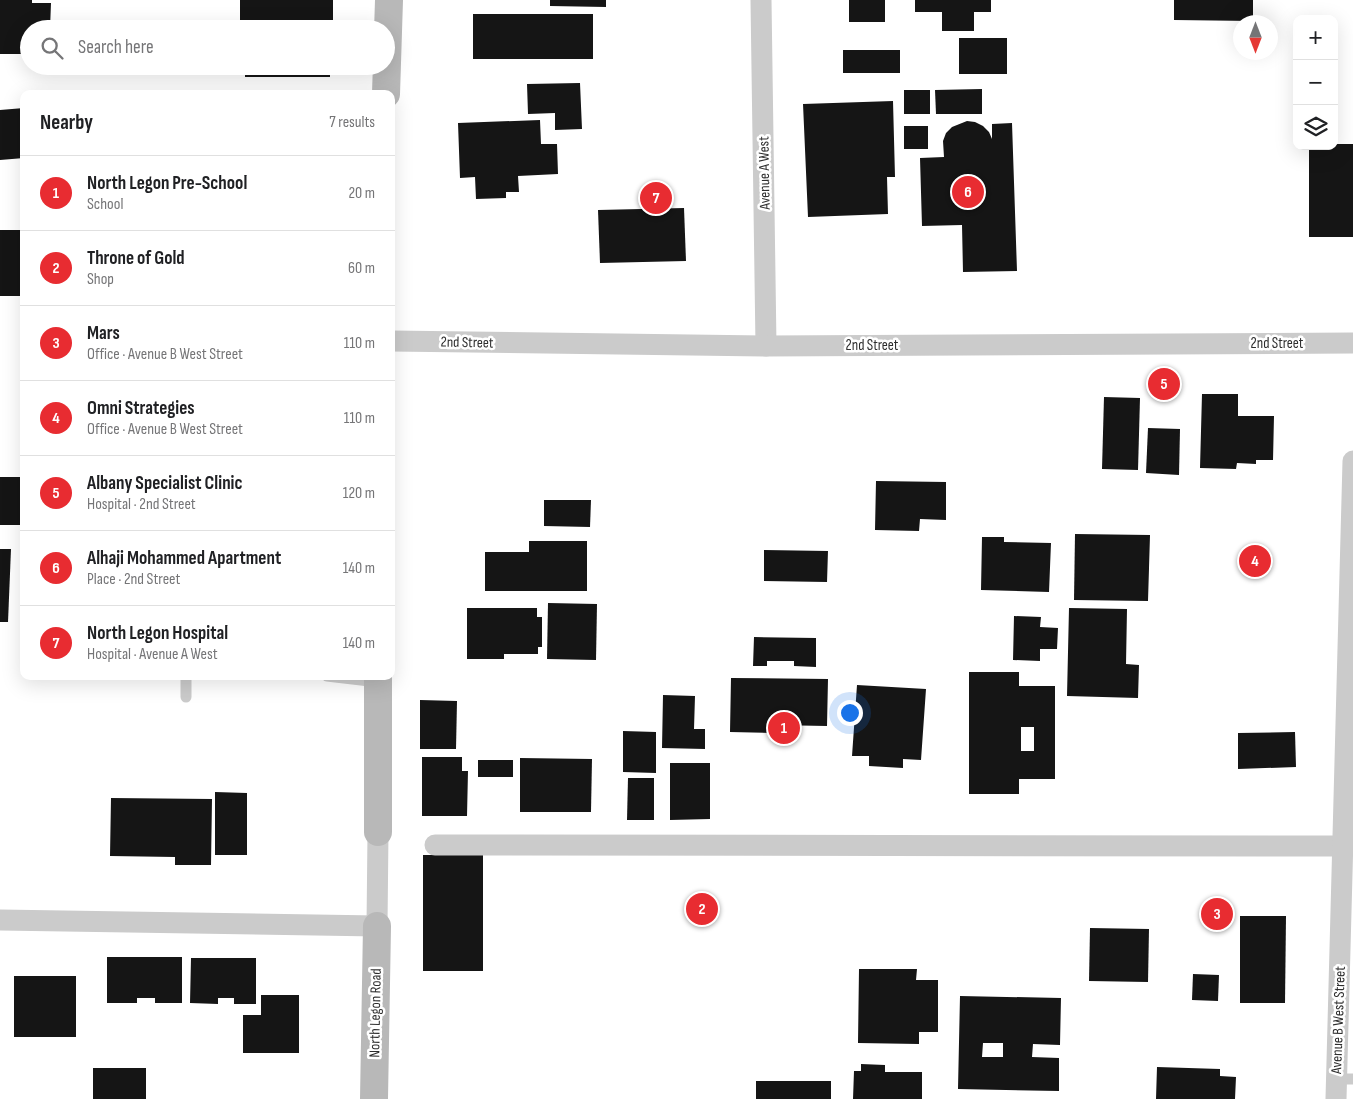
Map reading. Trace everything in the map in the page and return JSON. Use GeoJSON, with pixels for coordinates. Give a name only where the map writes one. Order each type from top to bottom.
{"type":"FeatureCollection","features":[{"type":"Feature","properties":{"kind":"street"},"geometry":{"type":"LineString","coordinates":[[389,20],[390,0]]}},
{"type":"Feature","properties":{"kind":"street","name":"Avenue A West"},"geometry":{"type":"LineString","coordinates":[[761,0],[766,346]]}},
{"type":"Feature","properties":{"kind":"street"},"geometry":{"type":"LineString","coordinates":[[386,90],[387,75]]}},
{"type":"Feature","properties":{"kind":"street","name":"2nd Street"},"geometry":{"type":"LineString","coordinates":[[395,341],[766,346],[1353,343]]}},
{"type":"Feature","properties":{"kind":"street","name":"Avenue B West Street"},"geometry":{"type":"LineString","coordinates":[[1342,1086],[1348,846],[1353,461]]}},
{"type":"Feature","properties":{"kind":"street"},"geometry":{"type":"LineString","coordinates":[[0,920],[377,926],[378,680]]}},
{"type":"Feature","properties":{"kind":"street"},"geometry":{"type":"LineString","coordinates":[[435,845],[1348,846]]}},
{"type":"Feature","properties":{"kind":"street","name":"North Legon Road"},"geometry":{"type":"LineString","coordinates":[[374,1099],[377,926]]}},
{"type":"Feature","properties":{"kind":"lane"},"geometry":{"type":"LineString","coordinates":[[186,680],[186,697]]}},
{"type":"Feature","properties":{"kind":"building"},"geometry":{"type":"Polygon","coordinates":[[[0,0],[32,0],[32,3],[51,3],[50,20],[20,20],[20,54],[0,54],[0,0]]]}},
{"type":"Feature","properties":{"kind":"building"},"geometry":{"type":"Polygon","coordinates":[[[240,0],[333,0],[333,20],[240,20],[240,0]]]}},
{"type":"Feature","properties":{"kind":"building"},"geometry":{"type":"Polygon","coordinates":[[[550,0],[606,0],[606,7],[550,6],[550,0]]]}},
{"type":"Feature","properties":{"kind":"building"},"geometry":{"type":"Polygon","coordinates":[[[849,0],[885,0],[885,22],[849,22],[849,0]]]}},
{"type":"Feature","properties":{"kind":"building"},"geometry":{"type":"Polygon","coordinates":[[[915,0],[991,0],[991,12],[974,12],[974,31],[942,31],[942,12],[915,12],[915,0]]]}},
{"type":"Feature","properties":{"kind":"building"},"geometry":{"type":"Polygon","coordinates":[[[1174,0],[1253,0],[1253,15],[1233,15],[1233,21],[1174,20],[1174,0]]]}},
{"type":"Feature","properties":{"kind":"building"},"geometry":{"type":"Polygon","coordinates":[[[473,14],[593,14],[593,59],[473,59],[473,14]]]}},
{"type":"Feature","properties":{"kind":"building"},"geometry":{"type":"Polygon","coordinates":[[[959,38],[1007,38],[1007,74],[959,74],[959,38]]]}},
{"type":"Feature","properties":{"kind":"building"},"geometry":{"type":"Polygon","coordinates":[[[843,50],[900,50],[900,73],[843,73],[843,50]]]}},
{"type":"Feature","properties":{"kind":"building"},"geometry":{"type":"Polygon","coordinates":[[[245,75],[330,75],[330,77],[245,77],[245,75]]]}},
{"type":"Feature","properties":{"kind":"building"},"geometry":{"type":"Polygon","coordinates":[[[580,83],[582,129],[555,130],[555,113],[528,114],[527,84],[580,83]]]}},
{"type":"Feature","properties":{"kind":"building"},"geometry":{"type":"Polygon","coordinates":[[[982,89],[982,114],[936,114],[935,90],[982,89]]]}},
{"type":"Feature","properties":{"kind":"building"},"geometry":{"type":"Polygon","coordinates":[[[904,90],[930,90],[930,114],[904,114],[904,90]]]}},
{"type":"Feature","properties":{"kind":"building"},"geometry":{"type":"Polygon","coordinates":[[[893,101],[895,177],[887,177],[888,214],[808,217],[803,104],[893,101]]]}},
{"type":"Feature","properties":{"kind":"building"},"geometry":{"type":"Polygon","coordinates":[[[20,108],[20,158],[0,160],[0,110],[20,108]]]}},
{"type":"Feature","properties":{"kind":"building"},"geometry":{"type":"Polygon","coordinates":[[[540,120],[541,144],[557,144],[558,174],[518,176],[519,192],[506,192],[506,198],[476,199],[475,177],[460,178],[458,123],[540,120]]]}},
{"type":"Feature","properties":{"kind":"building"},"geometry":{"type":"Polygon","coordinates":[[[967,121],[983,126],[989,132],[992,139],[992,124],[1012,123],[1017,271],[963,272],[962,225],[922,226],[920,158],[944,157],[943,141],[946,133],[952,127],[967,121]]]}},
{"type":"Feature","properties":{"kind":"building"},"geometry":{"type":"Polygon","coordinates":[[[904,126],[928,126],[928,149],[904,149],[904,126]]]}},
{"type":"Feature","properties":{"kind":"building"},"geometry":{"type":"Polygon","coordinates":[[[1338,144],[1353,144],[1353,237],[1309,237],[1309,150],[1338,150],[1338,144]]]}},
{"type":"Feature","properties":{"kind":"building"},"geometry":{"type":"Polygon","coordinates":[[[684,208],[686,261],[600,263],[598,210],[684,208]]]}},
{"type":"Feature","properties":{"kind":"building"},"geometry":{"type":"Polygon","coordinates":[[[0,230],[20,230],[20,296],[0,296],[0,230]]]}},
{"type":"Feature","properties":{"kind":"building"},"geometry":{"type":"Polygon","coordinates":[[[1202,394],[1238,394],[1238,416],[1274,416],[1273,460],[1256,460],[1256,464],[1237,463],[1236,469],[1200,468],[1202,394]]]}},
{"type":"Feature","properties":{"kind":"building"},"geometry":{"type":"Polygon","coordinates":[[[1104,397],[1140,398],[1138,470],[1102,469],[1104,397]]]}},
{"type":"Feature","properties":{"kind":"building"},"geometry":{"type":"Polygon","coordinates":[[[1148,428],[1180,429],[1179,475],[1146,473],[1148,428]]]}},
{"type":"Feature","properties":{"kind":"building"},"geometry":{"type":"Polygon","coordinates":[[[0,477],[20,477],[20,525],[0,525],[0,477]]]}},
{"type":"Feature","properties":{"kind":"building"},"geometry":{"type":"Polygon","coordinates":[[[876,481],[946,482],[946,520],[920,519],[919,531],[875,530],[876,481]]]}},
{"type":"Feature","properties":{"kind":"building"},"geometry":{"type":"Polygon","coordinates":[[[544,500],[591,500],[590,527],[544,526],[544,500]]]}},
{"type":"Feature","properties":{"kind":"building"},"geometry":{"type":"Polygon","coordinates":[[[1075,534],[1150,535],[1148,601],[1074,600],[1075,534]]]}},
{"type":"Feature","properties":{"kind":"building"},"geometry":{"type":"Polygon","coordinates":[[[982,537],[1004,537],[1004,542],[1051,543],[1049,592],[981,590],[982,537]]]}},
{"type":"Feature","properties":{"kind":"building"},"geometry":{"type":"Polygon","coordinates":[[[529,541],[587,541],[587,591],[485,591],[485,552],[529,552],[529,541]]]}},
{"type":"Feature","properties":{"kind":"building"},"geometry":{"type":"Polygon","coordinates":[[[0,549],[11,549],[8,622],[0,622],[0,549]]]}},
{"type":"Feature","properties":{"kind":"building"},"geometry":{"type":"Polygon","coordinates":[[[764,550],[828,551],[827,582],[764,581],[764,550]]]}},
{"type":"Feature","properties":{"kind":"building"},"geometry":{"type":"Polygon","coordinates":[[[548,603],[597,604],[596,660],[547,659],[548,603]]]}},
{"type":"Feature","properties":{"kind":"building"},"geometry":{"type":"Polygon","coordinates":[[[467,608],[537,608],[537,617],[542,617],[542,647],[538,647],[538,654],[504,654],[504,659],[467,659],[467,608]]]}},
{"type":"Feature","properties":{"kind":"building"},"geometry":{"type":"Polygon","coordinates":[[[1069,608],[1127,609],[1126,664],[1139,665],[1138,698],[1067,696],[1069,608]]]}},
{"type":"Feature","properties":{"kind":"building"},"geometry":{"type":"Polygon","coordinates":[[[1014,616],[1041,617],[1040,627],[1058,628],[1057,649],[1040,649],[1040,661],[1013,660],[1014,616]]]}},
{"type":"Feature","properties":{"kind":"building"},"geometry":{"type":"Polygon","coordinates":[[[754,637],[816,638],[816,667],[794,666],[794,661],[767,661],[767,666],[753,666],[754,637]]]}},
{"type":"Feature","properties":{"kind":"building"},"geometry":{"type":"Polygon","coordinates":[[[969,672],[1019,672],[1019,686],[1055,686],[1055,779],[1019,779],[1019,794],[969,794],[969,672]],[[1021,727],[1021,751],[1034,751],[1034,727],[1021,727]]]}},
{"type":"Feature","properties":{"kind":"building"},"geometry":{"type":"Polygon","coordinates":[[[731,678],[828,679],[827,726],[773,725],[773,733],[730,732],[731,678]]]}},
{"type":"Feature","properties":{"kind":"building"},"geometry":{"type":"Polygon","coordinates":[[[857,685],[926,689],[921,760],[903,759],[903,768],[869,766],[869,756],[852,756],[857,685]]]}},
{"type":"Feature","properties":{"kind":"building"},"geometry":{"type":"Polygon","coordinates":[[[663,695],[695,696],[694,729],[705,729],[705,749],[662,748],[663,695]]]}},
{"type":"Feature","properties":{"kind":"building"},"geometry":{"type":"Polygon","coordinates":[[[420,700],[457,701],[456,749],[420,749],[420,700]]]}},
{"type":"Feature","properties":{"kind":"building"},"geometry":{"type":"Polygon","coordinates":[[[623,731],[656,732],[656,773],[623,772],[623,731]]]}},
{"type":"Feature","properties":{"kind":"building"},"geometry":{"type":"Polygon","coordinates":[[[1295,732],[1296,767],[1238,769],[1238,733],[1295,732]]]}},
{"type":"Feature","properties":{"kind":"building"},"geometry":{"type":"Polygon","coordinates":[[[422,757],[462,757],[462,771],[468,771],[467,816],[422,816],[422,757]]]}},
{"type":"Feature","properties":{"kind":"building"},"geometry":{"type":"Polygon","coordinates":[[[520,758],[592,759],[591,812],[520,812],[520,758]]]}},
{"type":"Feature","properties":{"kind":"building"},"geometry":{"type":"Polygon","coordinates":[[[478,760],[513,760],[513,777],[478,777],[478,760]]]}},
{"type":"Feature","properties":{"kind":"building"},"geometry":{"type":"Polygon","coordinates":[[[670,763],[710,763],[710,819],[670,820],[670,763]]]}},
{"type":"Feature","properties":{"kind":"building"},"geometry":{"type":"Polygon","coordinates":[[[628,778],[654,778],[654,820],[627,820],[628,778]]]}},
{"type":"Feature","properties":{"kind":"building"},"geometry":{"type":"Polygon","coordinates":[[[215,792],[247,793],[247,855],[215,855],[215,792]]]}},
{"type":"Feature","properties":{"kind":"building"},"geometry":{"type":"Polygon","coordinates":[[[111,798],[212,799],[211,865],[175,865],[175,857],[110,856],[111,798]]]}},
{"type":"Feature","properties":{"kind":"building"},"geometry":{"type":"Polygon","coordinates":[[[423,855],[483,855],[483,971],[423,971],[423,855]]]}},
{"type":"Feature","properties":{"kind":"building"},"geometry":{"type":"Polygon","coordinates":[[[1240,916],[1286,916],[1285,1003],[1240,1003],[1240,916]]]}},
{"type":"Feature","properties":{"kind":"building"},"geometry":{"type":"Polygon","coordinates":[[[1090,928],[1149,929],[1148,982],[1089,981],[1090,928]]]}},
{"type":"Feature","properties":{"kind":"building"},"geometry":{"type":"Polygon","coordinates":[[[107,957],[182,957],[182,1003],[155,1003],[155,998],[137,998],[137,1003],[107,1003],[107,957]]]}},
{"type":"Feature","properties":{"kind":"building"},"geometry":{"type":"Polygon","coordinates":[[[191,958],[256,958],[256,1004],[234,1004],[234,998],[218,998],[218,1004],[190,1003],[191,958]]]}},
{"type":"Feature","properties":{"kind":"building"},"geometry":{"type":"Polygon","coordinates":[[[859,969],[917,969],[916,980],[938,980],[938,1032],[919,1032],[919,1044],[858,1043],[859,969]]]}},
{"type":"Feature","properties":{"kind":"building"},"geometry":{"type":"Polygon","coordinates":[[[1193,974],[1219,975],[1218,1001],[1192,1000],[1193,974]]]}},
{"type":"Feature","properties":{"kind":"building"},"geometry":{"type":"Polygon","coordinates":[[[14,976],[76,976],[76,1037],[14,1037],[14,976]]]}},
{"type":"Feature","properties":{"kind":"building"},"geometry":{"type":"Polygon","coordinates":[[[261,995],[299,995],[299,1053],[243,1053],[243,1015],[261,1015],[261,995]]]}},
{"type":"Feature","properties":{"kind":"building"},"geometry":{"type":"Polygon","coordinates":[[[960,996],[1061,998],[1060,1045],[1033,1044],[1032,1057],[1059,1058],[1059,1091],[958,1089],[960,996]],[[983,1043],[982,1057],[1003,1057],[1003,1043],[983,1043]]]}},
{"type":"Feature","properties":{"kind":"building"},"geometry":{"type":"Polygon","coordinates":[[[861,1064],[885,1065],[885,1072],[922,1072],[922,1099],[853,1099],[854,1071],[861,1071],[861,1064]]]}},
{"type":"Feature","properties":{"kind":"building"},"geometry":{"type":"Polygon","coordinates":[[[1157,1067],[1220,1069],[1220,1076],[1236,1077],[1235,1099],[1156,1099],[1157,1067]]]}},
{"type":"Feature","properties":{"kind":"building"},"geometry":{"type":"Polygon","coordinates":[[[93,1068],[146,1068],[146,1099],[93,1099],[93,1068]]]}},
{"type":"Feature","properties":{"kind":"building"},"geometry":{"type":"Polygon","coordinates":[[[756,1081],[831,1081],[831,1099],[756,1099],[756,1081]]]}},
{"type":"Feature","properties":{"kind":"place","name":"Alhaji Mohammed Apartment"},"geometry":{"type":"Point","coordinates":[968,192]}},
{"type":"Feature","properties":{"kind":"place","name":"North Legon Hospital"},"geometry":{"type":"Point","coordinates":[656,198]}},
{"type":"Feature","properties":{"kind":"place","name":"Albany Specialist Clinic"},"geometry":{"type":"Point","coordinates":[1164,384]}},
{"type":"Feature","properties":{"kind":"place","name":"Omni Strategies"},"geometry":{"type":"Point","coordinates":[1255,561]}},
{"type":"Feature","properties":{"kind":"place","name":"North Legon Pre-School"},"geometry":{"type":"Point","coordinates":[784,728]}},
{"type":"Feature","properties":{"kind":"place","name":"Throne of Gold"},"geometry":{"type":"Point","coordinates":[702,909]}},
{"type":"Feature","properties":{"kind":"place","name":"Mars"},"geometry":{"type":"Point","coordinates":[1217,914]}}]}
